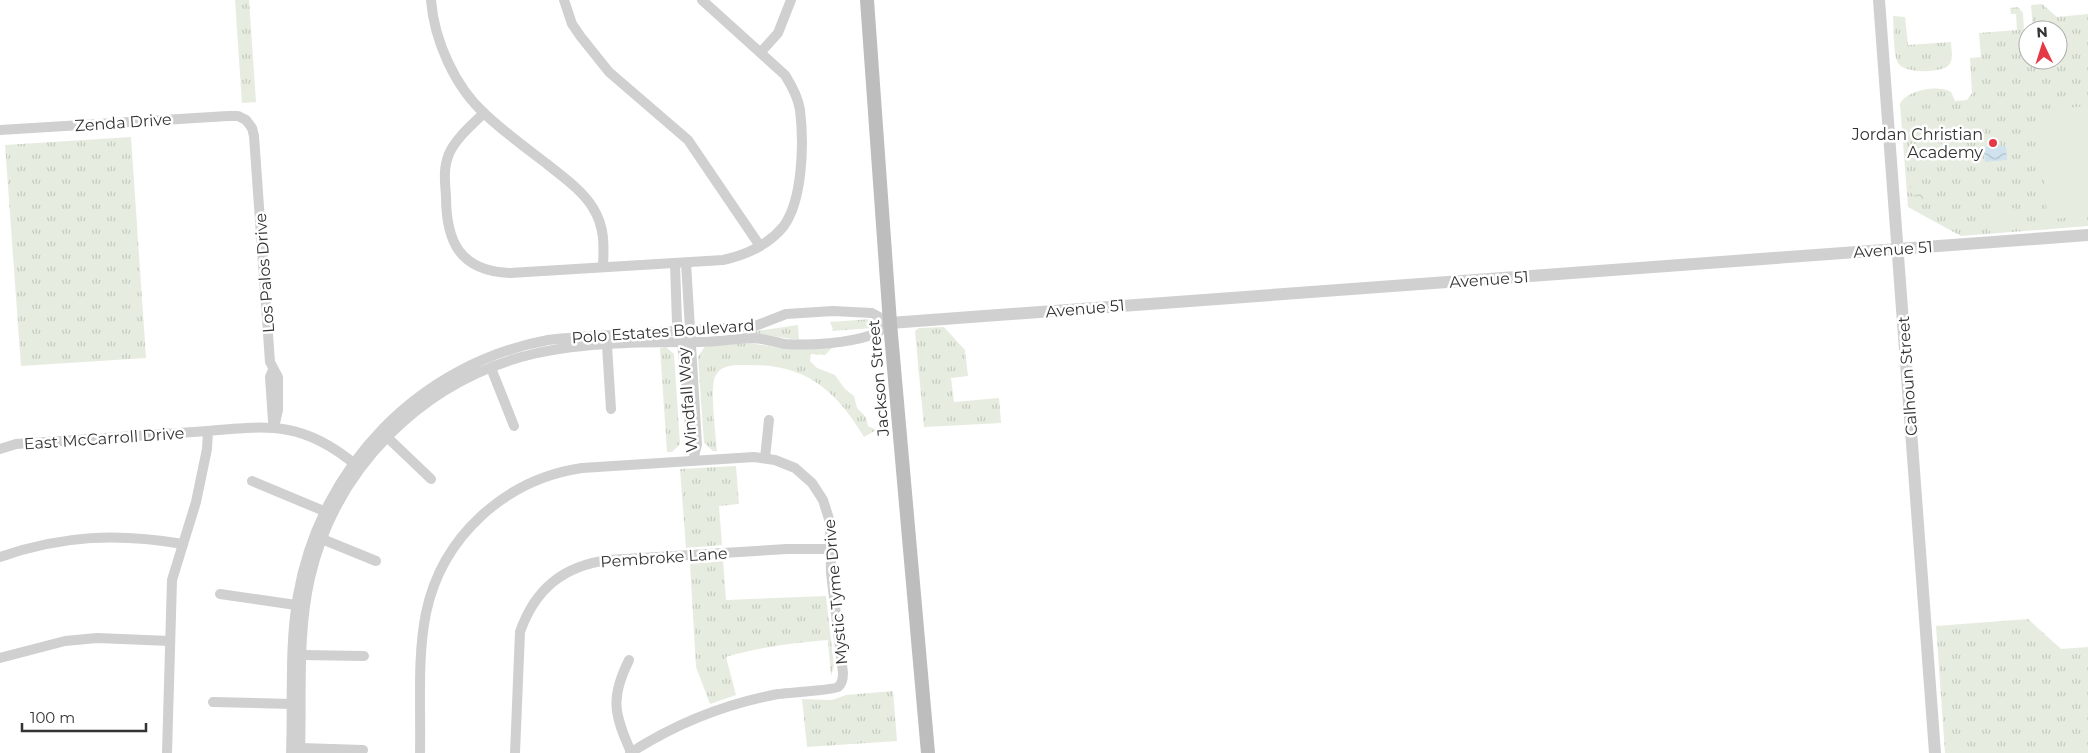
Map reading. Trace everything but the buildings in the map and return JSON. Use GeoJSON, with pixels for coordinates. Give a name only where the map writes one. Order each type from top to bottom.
{"type":"FeatureCollection","features":[{"type":"Feature","properties":{"kind":"main road","name":"Jackson Street"},"geometry":{"type":"LineString","coordinates":[[866,0],[890,323],[928,753]]}},
{"type":"Feature","properties":{"kind":"street"},"geometry":{"type":"LineString","coordinates":[[431,0],[437,35],[444,55],[462,87],[484,113],[570,183],[593,208],[605,242],[603,267]]}},
{"type":"Feature","properties":{"kind":"street"},"geometry":{"type":"LineString","coordinates":[[564,0],[572,24],[581,37],[609,72],[688,140],[760,246]]}},
{"type":"Feature","properties":{"kind":"street"},"geometry":{"type":"LineString","coordinates":[[484,113],[455,144],[445,166],[446,213],[450,233],[461,255],[474,266],[496,273],[675,264],[723,260],[743,255],[772,238],[784,225],[794,205],[801,152],[800,110],[795,91],[785,75],[702,0]]}},
{"type":"Feature","properties":{"kind":"street"},"geometry":{"type":"LineString","coordinates":[[761,52],[778,34],[789,10],[791,0]]}},
{"type":"Feature","properties":{"kind":"street","name":"Calhoun Street"},"geometry":{"type":"LineString","coordinates":[[1879,0],[1935,753]]}},
{"type":"Feature","properties":{"kind":"street","name":"Zenda Drive"},"geometry":{"type":"LineString","coordinates":[[0,130],[199,117],[238,116],[246,120]]}},
{"type":"Feature","properties":{"kind":"street","name":"Los Palos Drive"},"geometry":{"type":"LineString","coordinates":[[246,120],[252,128],[254,136],[270,362],[278,377],[278,410],[274,427]]}},
{"type":"Feature","properties":{"kind":"street","name":"Avenue 51"},"geometry":{"type":"LineString","coordinates":[[890,323],[2088,235]]}},
{"type":"Feature","properties":{"kind":"street","name":"Windfall Way"},"geometry":{"type":"LineString","coordinates":[[686,263],[686,336],[697,444],[693,461]]}},
{"type":"Feature","properties":{"kind":"street","name":"Windfall Way"},"geometry":{"type":"LineString","coordinates":[[675,264],[677,323],[686,336]]}},
{"type":"Feature","properties":{"kind":"street","name":"Polo Estates Boulevard"},"geometry":{"type":"LineString","coordinates":[[297,751],[292,704],[296,605],[307,554],[324,511],[383,426],[419,395],[454,372],[486,358],[525,346],[558,339],[686,336],[752,338],[788,344],[835,342],[873,335],[890,323],[872,313],[833,311],[786,314],[755,326],[686,336],[607,346],[551,351],[491,368],[441,393],[406,419],[356,465],[322,539],[306,598],[297,751]]}},
{"type":"Feature","properties":{"kind":"street"},"geometry":{"type":"LineString","coordinates":[[607,346],[611,409]]}},
{"type":"Feature","properties":{"kind":"street"},"geometry":{"type":"LineString","coordinates":[[491,368],[514,426]]}},
{"type":"Feature","properties":{"kind":"street"},"geometry":{"type":"LineString","coordinates":[[765,458],[769,420]]}},
{"type":"Feature","properties":{"kind":"street"},"geometry":{"type":"LineString","coordinates":[[274,427],[316,437],[356,465]]}},
{"type":"Feature","properties":{"kind":"street","name":"East McCarroll Drive"},"geometry":{"type":"LineString","coordinates":[[0,449],[16,444],[274,427]]}},
{"type":"Feature","properties":{"kind":"street"},"geometry":{"type":"LineString","coordinates":[[167,753],[172,580],[196,502],[207,449],[208,430]]}},
{"type":"Feature","properties":{"kind":"street"},"geometry":{"type":"LineString","coordinates":[[387,437],[431,480]]}},
{"type":"Feature","properties":{"kind":"street","name":"Mystic Tyme Drive"},"geometry":{"type":"LineString","coordinates":[[420,753],[422,648],[426,612],[437,578],[450,552],[468,528],[500,500],[537,479],[560,471],[666,462],[765,458],[785,463],[795,468],[817,490],[829,516],[831,573],[843,673],[841,683],[833,689],[792,692],[726,706],[674,728],[630,752]]}},
{"type":"Feature","properties":{"kind":"street"},"geometry":{"type":"LineString","coordinates":[[252,481],[324,511]]}},
{"type":"Feature","properties":{"kind":"street"},"geometry":{"type":"LineString","coordinates":[[0,557],[26,548],[60,540],[98,537],[142,537],[183,544]]}},
{"type":"Feature","properties":{"kind":"street"},"geometry":{"type":"LineString","coordinates":[[322,539],[376,561]]}},
{"type":"Feature","properties":{"kind":"street","name":"Pembroke Lane"},"geometry":{"type":"LineString","coordinates":[[515,753],[518,651],[523,624],[536,600],[560,576],[590,562],[830,549]]}},
{"type":"Feature","properties":{"kind":"street"},"geometry":{"type":"LineString","coordinates":[[220,594],[296,605]]}},
{"type":"Feature","properties":{"kind":"street"},"geometry":{"type":"LineString","coordinates":[[0,658],[65,641],[97,638],[170,641]]}},
{"type":"Feature","properties":{"kind":"street"},"geometry":{"type":"LineString","coordinates":[[302,655],[364,656]]}},
{"type":"Feature","properties":{"kind":"street"},"geometry":{"type":"LineString","coordinates":[[629,660],[618,685],[615,708],[618,722],[630,752]]}},
{"type":"Feature","properties":{"kind":"street"},"geometry":{"type":"LineString","coordinates":[[213,702],[292,704]]}},
{"type":"Feature","properties":{"kind":"street"},"geometry":{"type":"LineString","coordinates":[[297,751],[363,750]]}},
{"type":"Feature","properties":{"kind":"green space"},"geometry":{"type":"Polygon","coordinates":[[[235,0],[249,0],[256,102],[242,103],[235,0]]]}},
{"type":"Feature","properties":{"kind":"green space","name":"Jordan Christian Academy"},"geometry":{"type":"Polygon","coordinates":[[[2042,4],[2057,17],[2088,14],[2088,226],[1961,236],[1908,207],[1900,104],[1909,95],[1931,89],[1951,92],[1955,101],[1967,100],[1972,93],[1970,58],[1981,57],[1979,33],[2017,30],[2016,14],[2011,14],[2010,8],[2018,7],[2023,13],[2023,20],[2018,20],[2018,70],[2068,70],[2068,20],[2032,20],[2031,5],[2042,4]]]}},
{"type":"Feature","properties":{"kind":"green space"},"geometry":{"type":"Polygon","coordinates":[[[1893,16],[1905,17],[1908,45],[1951,42],[1951,63],[1945,68],[1931,71],[1915,71],[1902,67],[1898,63],[1895,54],[1893,16]]]}},
{"type":"Feature","properties":{"kind":"green space"},"geometry":{"type":"Polygon","coordinates":[[[2088,106],[2088,216],[2052,219],[2047,214],[2037,111],[2088,106]]]}},
{"type":"Feature","properties":{"kind":"green space"},"geometry":{"type":"Polygon","coordinates":[[[131,137],[146,358],[21,366],[5,145],[131,137]]]}},
{"type":"Feature","properties":{"kind":"green space"},"geometry":{"type":"Polygon","coordinates":[[[1931,142],[1948,145],[1951,151],[1950,158],[1943,161],[1933,156],[1925,158],[1925,145],[1931,142]]]}},
{"type":"Feature","properties":{"kind":"green space"},"geometry":{"type":"Polygon","coordinates":[[[1912,183],[1917,183],[1931,193],[1929,202],[1924,203],[1910,192],[1909,188],[1912,183]]]}},
{"type":"Feature","properties":{"kind":"green space"},"geometry":{"type":"Polygon","coordinates":[[[2015,208],[2017,228],[1989,231],[1987,210],[2015,208]]]}},
{"type":"Feature","properties":{"kind":"green space"},"geometry":{"type":"Polygon","coordinates":[[[872,319],[873,328],[831,331],[833,329],[830,322],[872,319]]]}},
{"type":"Feature","properties":{"kind":"green space"},"geometry":{"type":"Polygon","coordinates":[[[798,325],[799,340],[758,334],[730,335],[798,325]]]}},
{"type":"Feature","properties":{"kind":"green space"},"geometry":{"type":"Polygon","coordinates":[[[944,327],[965,350],[968,376],[951,378],[954,402],[999,398],[1001,423],[924,427],[915,331],[919,328],[944,327]]]}},
{"type":"Feature","properties":{"kind":"green space"},"geometry":{"type":"Polygon","coordinates":[[[749,343],[788,349],[832,348],[825,355],[811,354],[810,361],[817,368],[835,375],[845,389],[854,396],[857,408],[866,417],[868,426],[876,430],[864,437],[842,405],[830,393],[802,375],[786,369],[767,366],[734,365],[719,371],[714,380],[714,423],[717,451],[713,451],[704,443],[698,357],[705,346],[749,343]]]}},
{"type":"Feature","properties":{"kind":"green space"},"geometry":{"type":"Polygon","coordinates":[[[666,347],[674,354],[680,444],[672,452],[667,452],[660,348],[666,347]]]}},
{"type":"Feature","properties":{"kind":"green space"},"geometry":{"type":"Polygon","coordinates":[[[736,466],[739,504],[719,506],[722,545],[686,548],[680,469],[736,466]]]}},
{"type":"Feature","properties":{"kind":"green space"},"geometry":{"type":"Polygon","coordinates":[[[723,561],[726,600],[826,596],[834,666],[831,676],[828,640],[789,644],[751,651],[726,657],[736,695],[710,704],[696,667],[690,564],[723,561]]]}},
{"type":"Feature","properties":{"kind":"green space"},"geometry":{"type":"Polygon","coordinates":[[[2028,619],[2061,649],[2088,647],[2088,753],[1945,753],[1936,626],[2028,619]]]}},
{"type":"Feature","properties":{"kind":"green space"},"geometry":{"type":"Polygon","coordinates":[[[893,691],[897,741],[807,747],[802,699],[832,700],[846,695],[893,691]]]}},
{"type":"Feature","properties":{"kind":"water"},"geometry":{"type":"Polygon","coordinates":[[[2006,146],[2007,160],[1985,162],[1984,147],[2006,146]]]}},
{"type":"Feature","properties":{"kind":"place","name":"Jordan Christian Academy"},"geometry":{"type":"Point","coordinates":[1993,143]}}]}
